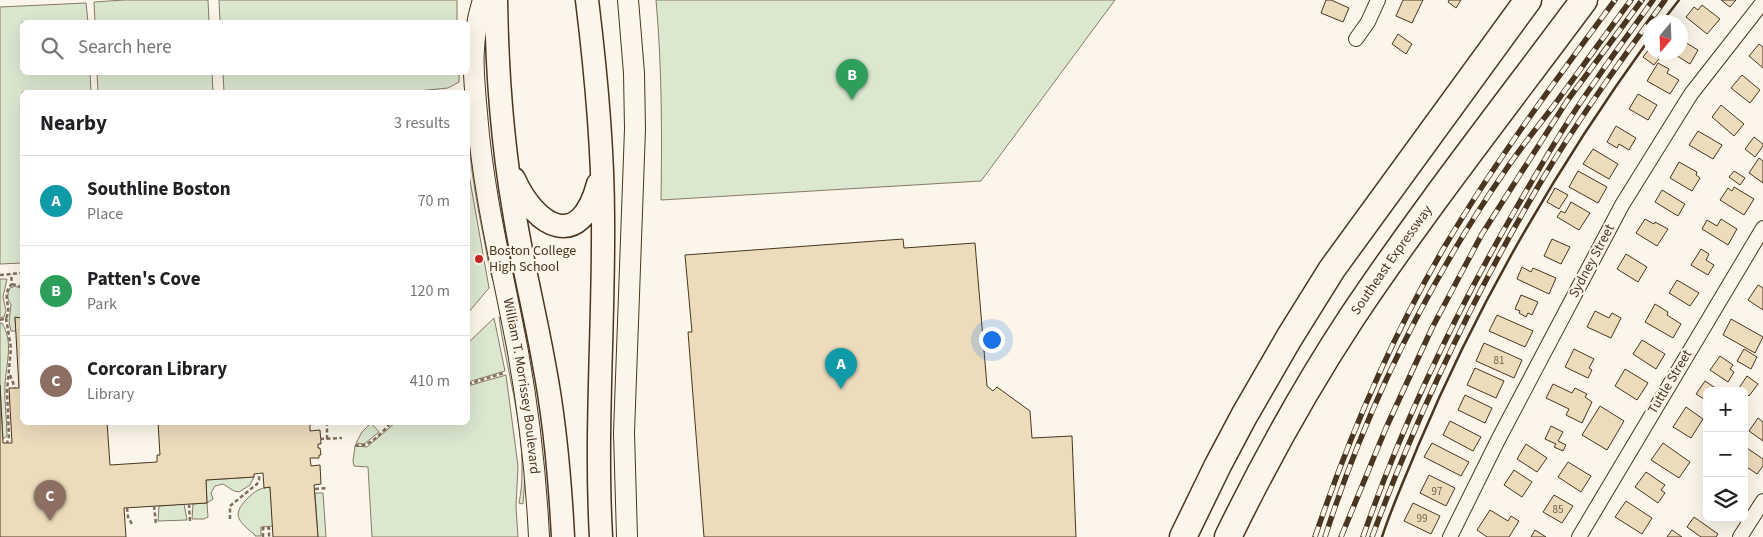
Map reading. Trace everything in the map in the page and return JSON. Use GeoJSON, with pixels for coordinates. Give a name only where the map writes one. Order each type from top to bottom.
{"type":"FeatureCollection","features":[{"type":"Feature","properties":{"kind":"highway"},"geometry":{"type":"LineString","coordinates":[[1183,537],[1244,416],[1332,269],[1528,0]]}},
{"type":"Feature","properties":{"kind":"highway","name":"Southeast Expressway"},"geometry":{"type":"LineString","coordinates":[[1228,537],[1298,404],[1352,318],[1419,222],[1584,0]]}},
{"type":"Feature","properties":{"kind":"main road","name":"William T. Morrissey Boulevard"},"geometry":{"type":"LineString","coordinates":[[496,0],[499,82],[506,156],[518,236],[549,391],[556,444],[563,537]]}},
{"type":"Feature","properties":{"kind":"main road"},"geometry":{"type":"LineString","coordinates":[[587,0],[600,114],[602,165],[603,248],[598,436],[601,537]]}},
{"type":"Feature","properties":{"kind":"main road"},"geometry":{"type":"LineString","coordinates":[[506,156],[520,192],[535,213],[549,223],[561,225],[573,224],[586,213],[597,189],[602,165]]}},
{"type":"Feature","properties":{"kind":"street","name":"William T. Morrissey Boulevard"},"geometry":{"type":"LineString","coordinates":[[483,0],[473,49],[478,131],[490,215],[518,351],[528,414],[539,537]]}},
{"type":"Feature","properties":{"kind":"street"},"geometry":{"type":"LineString","coordinates":[[627,537],[624,433],[634,129],[634,73],[628,0]]}},
{"type":"Feature","properties":{"kind":"street"},"geometry":{"type":"LineString","coordinates":[[1356,39],[1368,22],[1378,0]]}},
{"type":"Feature","properties":{"kind":"street","name":"Sydney Street"},"geometry":{"type":"LineString","coordinates":[[1452,536],[1498,440],[1622,204],[1691,94],[1763,2]]}},
{"type":"Feature","properties":{"kind":"street","name":"Tuttle Street"},"geometry":{"type":"LineString","coordinates":[[1579,537],[1763,228]]}},
{"type":"Feature","properties":{"kind":"street"},"geometry":{"type":"LineString","coordinates":[[1740,537],[1763,501]]}},
{"type":"Feature","properties":{"kind":"path"},"geometry":{"type":"LineString","coordinates":[[0,275],[20,273]]}},
{"type":"Feature","properties":{"kind":"path"},"geometry":{"type":"LineString","coordinates":[[10,274],[12,284]]}},
{"type":"Feature","properties":{"kind":"path"},"geometry":{"type":"LineString","coordinates":[[12,284],[20,286]]}},
{"type":"Feature","properties":{"kind":"path"},"geometry":{"type":"LineString","coordinates":[[7,443],[9,436],[8,391],[11,348],[6,318],[8,310],[6,296],[9,286],[12,284]]}},
{"type":"Feature","properties":{"kind":"path"},"geometry":{"type":"LineString","coordinates":[[0,320],[6,318]]}},
{"type":"Feature","properties":{"kind":"path"},"geometry":{"type":"LineString","coordinates":[[470,383],[508,372]]}},
{"type":"Feature","properties":{"kind":"path"},"geometry":{"type":"LineString","coordinates":[[10,374],[15,388]]}},
{"type":"Feature","properties":{"kind":"path"},"geometry":{"type":"LineString","coordinates":[[327,425],[327,438]]}},
{"type":"Feature","properties":{"kind":"path"},"geometry":{"type":"LineString","coordinates":[[355,445],[367,444],[389,425]]}},
{"type":"Feature","properties":{"kind":"path"},"geometry":{"type":"LineString","coordinates":[[320,439],[342,438]]}},
{"type":"Feature","properties":{"kind":"path"},"geometry":{"type":"LineString","coordinates":[[230,519],[230,506],[257,484],[259,474]]}},
{"type":"Feature","properties":{"kind":"path"},"geometry":{"type":"LineString","coordinates":[[314,489],[328,488]]}},
{"type":"Feature","properties":{"kind":"path"},"geometry":{"type":"LineString","coordinates":[[189,504],[190,522]]}},
{"type":"Feature","properties":{"kind":"path"},"geometry":{"type":"LineString","coordinates":[[154,506],[156,524]]}},
{"type":"Feature","properties":{"kind":"path"},"geometry":{"type":"LineString","coordinates":[[127,508],[128,517],[133,526]]}},
{"type":"Feature","properties":{"kind":"path"},"geometry":{"type":"LineString","coordinates":[[263,537],[263,528],[269,528],[270,537]]}},
{"type":"Feature","properties":{"kind":"green space"},"geometry":{"type":"Polygon","coordinates":[[[208,0],[209,20],[95,20],[94,2],[208,0]]]}},
{"type":"Feature","properties":{"kind":"green space"},"geometry":{"type":"Polygon","coordinates":[[[219,0],[457,0],[457,20],[220,20],[219,0]]]}},
{"type":"Feature","properties":{"kind":"green space"},"geometry":{"type":"Polygon","coordinates":[[[656,0],[1115,0],[981,181],[661,200],[661,100],[656,0]]]}},
{"type":"Feature","properties":{"kind":"green space"},"geometry":{"type":"Polygon","coordinates":[[[86,3],[88,20],[20,20],[20,75],[90,75],[91,90],[20,90],[20,263],[0,264],[0,7],[86,3]]]}},
{"type":"Feature","properties":{"kind":"green space"},"geometry":{"type":"Polygon","coordinates":[[[97,75],[212,75],[213,90],[98,90],[97,75]]]}},
{"type":"Feature","properties":{"kind":"green space"},"geometry":{"type":"Polygon","coordinates":[[[223,75],[459,75],[459,82],[448,88],[428,90],[224,90],[223,75]]]}},
{"type":"Feature","properties":{"kind":"green space"},"geometry":{"type":"Polygon","coordinates":[[[470,129],[493,281],[479,214],[470,156],[470,129]]]}},
{"type":"Feature","properties":{"kind":"green space"},"geometry":{"type":"Polygon","coordinates":[[[470,180],[489,288],[470,311],[470,180]]]}},
{"type":"Feature","properties":{"kind":"green space"},"geometry":{"type":"Polygon","coordinates":[[[0,279],[7,279],[3,297],[6,311],[4,317],[0,318],[0,279]]]}},
{"type":"Feature","properties":{"kind":"green space"},"geometry":{"type":"Polygon","coordinates":[[[15,286],[20,288],[20,318],[15,318],[16,331],[11,331],[9,322],[11,304],[8,295],[10,288],[15,286]]]}},
{"type":"Feature","properties":{"kind":"green space"},"geometry":{"type":"Polygon","coordinates":[[[499,317],[502,320],[511,363],[519,427],[502,336],[499,317]]]}},
{"type":"Feature","properties":{"kind":"green space"},"geometry":{"type":"Polygon","coordinates":[[[494,318],[505,371],[470,381],[470,341],[494,318]]]}},
{"type":"Feature","properties":{"kind":"green space"},"geometry":{"type":"Polygon","coordinates":[[[0,323],[2,323],[8,338],[5,391],[7,436],[3,439],[0,385],[0,323]]]}},
{"type":"Feature","properties":{"kind":"green space"},"geometry":{"type":"Polygon","coordinates":[[[506,375],[518,466],[516,507],[518,537],[372,537],[368,467],[354,466],[355,446],[367,447],[393,425],[470,425],[470,385],[506,375]]]}},
{"type":"Feature","properties":{"kind":"green space"},"geometry":{"type":"Polygon","coordinates":[[[369,425],[373,425],[379,432],[364,444],[356,443],[362,432],[369,425]]]}},
{"type":"Feature","properties":{"kind":"green space"},"geometry":{"type":"Polygon","coordinates":[[[520,437],[525,476],[523,504],[519,503],[522,476],[520,437]]]}},
{"type":"Feature","properties":{"kind":"green space"},"geometry":{"type":"Polygon","coordinates":[[[254,477],[250,485],[239,492],[223,484],[215,486],[211,493],[213,499],[207,503],[206,480],[254,477]]]}},
{"type":"Feature","properties":{"kind":"green space"},"geometry":{"type":"Polygon","coordinates":[[[270,487],[273,526],[261,527],[261,536],[255,536],[243,525],[238,512],[254,493],[270,487]]]}},
{"type":"Feature","properties":{"kind":"green space"},"geometry":{"type":"Polygon","coordinates":[[[315,493],[323,493],[326,537],[318,537],[315,493]]]}},
{"type":"Feature","properties":{"kind":"green space"},"geometry":{"type":"Polygon","coordinates":[[[207,503],[208,517],[192,519],[193,504],[207,503]]]}},
{"type":"Feature","properties":{"kind":"green space"},"geometry":{"type":"Polygon","coordinates":[[[184,504],[187,520],[158,521],[159,506],[184,504]]]}},
{"type":"Feature","properties":{"kind":"building"},"geometry":{"type":"Polygon","coordinates":[[[1326,0],[1331,0],[1349,8],[1343,22],[1321,13],[1326,0]]]}},
{"type":"Feature","properties":{"kind":"building"},"geometry":{"type":"Polygon","coordinates":[[[1403,0],[1423,0],[1412,23],[1396,16],[1403,0]]]}},
{"type":"Feature","properties":{"kind":"building"},"geometry":{"type":"Polygon","coordinates":[[[1449,0],[1461,0],[1456,8],[1448,2],[1449,0]]]}},
{"type":"Feature","properties":{"kind":"building"},"geometry":{"type":"Polygon","coordinates":[[[1721,0],[1736,0],[1730,7],[1721,0]]]}},
{"type":"Feature","properties":{"kind":"building"},"geometry":{"type":"Polygon","coordinates":[[[1702,5],[1720,19],[1707,34],[1688,19],[1688,15],[1694,7],[1698,10],[1702,5]]]}},
{"type":"Feature","properties":{"kind":"building"},"geometry":{"type":"Polygon","coordinates":[[[1398,34],[1412,44],[1406,54],[1392,44],[1398,34]]]}},
{"type":"Feature","properties":{"kind":"building"},"geometry":{"type":"Polygon","coordinates":[[[1688,44],[1698,50],[1690,64],[1684,60],[1688,60],[1688,44]]]}},
{"type":"Feature","properties":{"kind":"building"},"geometry":{"type":"Polygon","coordinates":[[[1759,44],[1763,47],[1763,68],[1749,56],[1759,44]]]}},
{"type":"Feature","properties":{"kind":"building"},"geometry":{"type":"Polygon","coordinates":[[[1647,60],[1658,60],[1654,65],[1647,60]]]}},
{"type":"Feature","properties":{"kind":"building"},"geometry":{"type":"Polygon","coordinates":[[[1658,63],[1669,69],[1667,73],[1679,80],[1670,94],[1647,81],[1658,63]]]}},
{"type":"Feature","properties":{"kind":"building"},"geometry":{"type":"Polygon","coordinates":[[[1742,75],[1760,90],[1750,103],[1731,88],[1742,75]]]}},
{"type":"Feature","properties":{"kind":"building"},"geometry":{"type":"Polygon","coordinates":[[[1638,94],[1657,105],[1648,120],[1629,109],[1638,94]]]}},
{"type":"Feature","properties":{"kind":"building"},"geometry":{"type":"Polygon","coordinates":[[[1721,105],[1744,124],[1734,136],[1712,117],[1721,105]]]}},
{"type":"Feature","properties":{"kind":"building"},"geometry":{"type":"Polygon","coordinates":[[[1616,126],[1636,138],[1629,150],[1619,144],[1617,148],[1607,142],[1616,126]]]}},
{"type":"Feature","properties":{"kind":"building"},"geometry":{"type":"Polygon","coordinates":[[[1698,131],[1722,145],[1713,159],[1689,145],[1698,131]]]}},
{"type":"Feature","properties":{"kind":"building"},"geometry":{"type":"Polygon","coordinates":[[[1754,137],[1763,144],[1755,157],[1745,149],[1754,137]]]}},
{"type":"Feature","properties":{"kind":"building"},"geometry":{"type":"Polygon","coordinates":[[[1593,149],[1618,164],[1609,179],[1583,164],[1593,149]]]}},
{"type":"Feature","properties":{"kind":"building"},"geometry":{"type":"Polygon","coordinates":[[[1759,158],[1763,161],[1763,183],[1749,173],[1759,158]]]}},
{"type":"Feature","properties":{"kind":"building"},"geometry":{"type":"Polygon","coordinates":[[[1679,162],[1697,172],[1696,175],[1700,178],[1692,191],[1670,178],[1679,162]]]}},
{"type":"Feature","properties":{"kind":"building"},"geometry":{"type":"Polygon","coordinates":[[[1578,171],[1607,187],[1598,203],[1569,187],[1578,171]]]}},
{"type":"Feature","properties":{"kind":"building"},"geometry":{"type":"Polygon","coordinates":[[[1734,171],[1745,178],[1740,185],[1729,177],[1734,171]]]}},
{"type":"Feature","properties":{"kind":"building"},"geometry":{"type":"Polygon","coordinates":[[[1734,187],[1754,199],[1744,215],[1720,200],[1728,188],[1732,191],[1734,187]]]}},
{"type":"Feature","properties":{"kind":"building"},"geometry":{"type":"Polygon","coordinates":[[[1555,188],[1568,195],[1559,209],[1547,202],[1555,188]]]}},
{"type":"Feature","properties":{"kind":"building"},"geometry":{"type":"Polygon","coordinates":[[[1662,190],[1685,204],[1678,216],[1655,202],[1662,190]]]}},
{"type":"Feature","properties":{"kind":"building"},"geometry":{"type":"Polygon","coordinates":[[[1571,202],[1590,213],[1579,230],[1557,217],[1561,211],[1565,213],[1571,202]]]}},
{"type":"Feature","properties":{"kind":"building"},"geometry":{"type":"Polygon","coordinates":[[[1645,219],[1668,229],[1657,246],[1636,233],[1645,219]]]}},
{"type":"Feature","properties":{"kind":"building"},"geometry":{"type":"Polygon","coordinates":[[[1721,219],[1737,229],[1728,245],[1702,229],[1707,220],[1717,226],[1721,219]]]}},
{"type":"Feature","properties":{"kind":"building"},"geometry":{"type":"Polygon","coordinates":[[[903,239],[904,248],[975,243],[987,386],[993,391],[997,387],[1030,411],[1032,438],[1072,436],[1076,537],[704,537],[688,332],[692,332],[685,255],[903,239]]]}},
{"type":"Feature","properties":{"kind":"building"},"geometry":{"type":"Polygon","coordinates":[[[1552,239],[1570,247],[1561,264],[1544,256],[1552,239]]]}},
{"type":"Feature","properties":{"kind":"building"},"geometry":{"type":"Polygon","coordinates":[[[1701,249],[1709,254],[1706,260],[1714,265],[1708,275],[1691,265],[1701,249]]]}},
{"type":"Feature","properties":{"kind":"building"},"geometry":{"type":"Polygon","coordinates":[[[1626,254],[1647,267],[1638,282],[1617,269],[1626,254]]]}},
{"type":"Feature","properties":{"kind":"building"},"geometry":{"type":"Polygon","coordinates":[[[1522,267],[1531,272],[1533,268],[1556,278],[1549,294],[1517,279],[1522,267]]]}},
{"type":"Feature","properties":{"kind":"building"},"geometry":{"type":"Polygon","coordinates":[[[1677,280],[1699,293],[1690,306],[1669,293],[1677,280]]]}},
{"type":"Feature","properties":{"kind":"building"},"geometry":{"type":"Polygon","coordinates":[[[1758,285],[1763,288],[1763,310],[1748,300],[1758,285]]]}},
{"type":"Feature","properties":{"kind":"building"},"geometry":{"type":"Polygon","coordinates":[[[1521,295],[1538,302],[1532,315],[1528,313],[1526,317],[1515,309],[1521,295]]]}},
{"type":"Feature","properties":{"kind":"building"},"geometry":{"type":"Polygon","coordinates":[[[1655,304],[1668,312],[1667,315],[1681,324],[1673,338],[1645,322],[1655,304]]]}},
{"type":"Feature","properties":{"kind":"building"},"geometry":{"type":"Polygon","coordinates":[[[1595,311],[1609,318],[1612,313],[1621,318],[1611,338],[1587,327],[1595,311]]]}},
{"type":"Feature","properties":{"kind":"building"},"geometry":{"type":"Polygon","coordinates":[[[1497,315],[1533,331],[1525,347],[1489,331],[1497,315]]]}},
{"type":"Feature","properties":{"kind":"building"},"geometry":{"type":"Polygon","coordinates":[[[15,317],[20,318],[20,425],[107,425],[110,465],[157,462],[157,455],[160,455],[158,425],[310,425],[310,431],[320,430],[321,444],[318,444],[321,455],[319,455],[319,458],[310,458],[311,466],[320,465],[321,484],[314,485],[318,537],[273,537],[270,487],[264,488],[263,473],[254,474],[254,477],[206,480],[207,503],[124,508],[126,537],[0,537],[0,385],[3,443],[12,443],[9,388],[19,388],[15,317]]]}},
{"type":"Feature","properties":{"kind":"building"},"geometry":{"type":"Polygon","coordinates":[[[1731,319],[1763,337],[1755,353],[1723,335],[1731,319]]]}},
{"type":"Feature","properties":{"kind":"building"},"geometry":{"type":"Polygon","coordinates":[[[1642,340],[1665,354],[1656,369],[1633,354],[1642,340]]]}},
{"type":"Feature","properties":{"kind":"building"},"geometry":{"type":"Polygon","coordinates":[[[1484,343],[1522,360],[1514,378],[1476,361],[1484,343]]]}},
{"type":"Feature","properties":{"kind":"building"},"geometry":{"type":"Polygon","coordinates":[[[1574,349],[1594,359],[1589,368],[1592,370],[1588,378],[1565,367],[1574,349]]]}},
{"type":"Feature","properties":{"kind":"building"},"geometry":{"type":"Polygon","coordinates":[[[1744,349],[1757,357],[1751,369],[1737,361],[1744,349]]]}},
{"type":"Feature","properties":{"kind":"building"},"geometry":{"type":"Polygon","coordinates":[[[1720,356],[1733,365],[1730,369],[1734,372],[1728,382],[1710,370],[1720,356]]]}},
{"type":"Feature","properties":{"kind":"building"},"geometry":{"type":"Polygon","coordinates":[[[1475,368],[1504,381],[1496,398],[1467,385],[1475,368]]]}},
{"type":"Feature","properties":{"kind":"building"},"geometry":{"type":"Polygon","coordinates":[[[1625,369],[1648,383],[1637,400],[1615,386],[1625,369]]]}},
{"type":"Feature","properties":{"kind":"building"},"geometry":{"type":"Polygon","coordinates":[[[1747,376],[1758,384],[1749,396],[1748,387],[1740,387],[1747,376]]]}},
{"type":"Feature","properties":{"kind":"building"},"geometry":{"type":"Polygon","coordinates":[[[1705,381],[1714,387],[1703,387],[1703,398],[1696,394],[1705,381]]]}},
{"type":"Feature","properties":{"kind":"building"},"geometry":{"type":"Polygon","coordinates":[[[1553,384],[1572,393],[1575,388],[1587,394],[1585,397],[1592,402],[1582,423],[1566,415],[1569,409],[1546,398],[1553,384]]]}},
{"type":"Feature","properties":{"kind":"building"},"geometry":{"type":"Polygon","coordinates":[[[1465,395],[1492,408],[1485,423],[1458,410],[1465,395]]]}},
{"type":"Feature","properties":{"kind":"building"},"geometry":{"type":"Polygon","coordinates":[[[1600,406],[1624,421],[1607,450],[1582,435],[1600,406]]]}},
{"type":"Feature","properties":{"kind":"building"},"geometry":{"type":"Polygon","coordinates":[[[1686,407],[1703,419],[1691,438],[1673,427],[1686,407]]]}},
{"type":"Feature","properties":{"kind":"building"},"geometry":{"type":"Polygon","coordinates":[[[1758,418],[1763,422],[1763,441],[1749,431],[1758,418]]]}},
{"type":"Feature","properties":{"kind":"building"},"geometry":{"type":"Polygon","coordinates":[[[1450,421],[1481,437],[1473,451],[1443,435],[1450,421]]]}},
{"type":"Feature","properties":{"kind":"building"},"geometry":{"type":"Polygon","coordinates":[[[1551,426],[1563,432],[1558,441],[1566,445],[1563,451],[1554,447],[1556,444],[1545,439],[1551,426]]]}},
{"type":"Feature","properties":{"kind":"building"},"geometry":{"type":"Polygon","coordinates":[[[1432,443],[1469,462],[1461,476],[1424,457],[1432,443]]]}},
{"type":"Feature","properties":{"kind":"building"},"geometry":{"type":"Polygon","coordinates":[[[1663,443],[1690,462],[1679,478],[1651,460],[1663,443]]]}},
{"type":"Feature","properties":{"kind":"building"},"geometry":{"type":"Polygon","coordinates":[[[1526,444],[1547,458],[1537,472],[1517,459],[1526,444]]]}},
{"type":"Feature","properties":{"kind":"building"},"geometry":{"type":"Polygon","coordinates":[[[1748,449],[1763,459],[1763,466],[1757,474],[1748,468],[1748,449]]]}},
{"type":"Feature","properties":{"kind":"building"},"geometry":{"type":"Polygon","coordinates":[[[1568,462],[1591,476],[1581,492],[1558,477],[1568,462]]]}},
{"type":"Feature","properties":{"kind":"building"},"geometry":{"type":"Polygon","coordinates":[[[1514,470],[1532,482],[1522,497],[1504,485],[1514,470]]]}},
{"type":"Feature","properties":{"kind":"building"},"geometry":{"type":"Polygon","coordinates":[[[1646,472],[1665,485],[1661,490],[1665,493],[1658,503],[1635,487],[1646,472]]]}},
{"type":"Feature","properties":{"kind":"building"},"geometry":{"type":"Polygon","coordinates":[[[1429,475],[1455,488],[1446,506],[1420,493],[1429,475]]]}},
{"type":"Feature","properties":{"kind":"building"},"geometry":{"type":"Polygon","coordinates":[[[1554,495],[1573,506],[1562,523],[1543,512],[1554,495]]]}},
{"type":"Feature","properties":{"kind":"building"},"geometry":{"type":"Polygon","coordinates":[[[1626,501],[1652,518],[1642,534],[1615,517],[1626,501]]]}},
{"type":"Feature","properties":{"kind":"building"},"geometry":{"type":"Polygon","coordinates":[[[1413,503],[1440,516],[1431,534],[1404,521],[1413,503]]]}},
{"type":"Feature","properties":{"kind":"building"},"geometry":{"type":"Polygon","coordinates":[[[1490,510],[1508,521],[1511,516],[1519,521],[1509,537],[1487,537],[1477,530],[1490,510]]]}},
{"type":"Feature","properties":{"kind":"building"},"geometry":{"type":"Polygon","coordinates":[[[1694,517],[1718,534],[1716,537],[1701,537],[1687,527],[1694,517]]]}},
{"type":"Feature","properties":{"kind":"building"},"geometry":{"type":"Polygon","coordinates":[[[1535,530],[1546,537],[1531,537],[1535,530]]]}},
{"type":"Feature","properties":{"kind":"building"},"geometry":{"type":"Polygon","coordinates":[[[1672,530],[1682,537],[1667,537],[1672,530]]]}},
{"type":"Feature","properties":{"kind":"railway"},"geometry":{"type":"LineString","coordinates":[[1315,537],[1342,462],[1372,388],[1425,281],[1445,246],[1506,151],[1615,0]]}},
{"type":"Feature","properties":{"kind":"railway"},"geometry":{"type":"LineString","coordinates":[[1325,537],[1360,440],[1380,392],[1426,300],[1479,211],[1513,160],[1631,0]]}},
{"type":"Feature","properties":{"kind":"railway"},"geometry":{"type":"LineString","coordinates":[[1341,537],[1386,428],[1432,328],[1482,234],[1567,101],[1642,0]]}},
{"type":"Feature","properties":{"kind":"railway"},"geometry":{"type":"LineString","coordinates":[[1363,537],[1412,412],[1450,331],[1492,251],[1574,112],[1653,0]]}},
{"type":"Feature","properties":{"kind":"railway"},"geometry":{"type":"LineString","coordinates":[[1372,537],[1389,491],[1427,402],[1491,270],[1539,185],[1584,114],[1665,0]]}},
{"type":"Feature","properties":{"kind":"wall"},"geometry":{"type":"LineString","coordinates":[[1667,15],[1679,0]]}},
{"type":"Feature","properties":{"kind":"wall"},"geometry":{"type":"LineString","coordinates":[[1382,537],[1399,491],[1442,392],[1494,287],[1552,185],[1643,48]]}},
{"type":"Feature","properties":{"kind":"place","name":"Patten's Cove"},"geometry":{"type":"Point","coordinates":[852,100]}},
{"type":"Feature","properties":{"kind":"place","name":"Boston College High School"},"geometry":{"type":"Point","coordinates":[479,259]}},
{"type":"Feature","properties":{"kind":"place","name":"Southline Boston"},"geometry":{"type":"Point","coordinates":[841,389]}},
{"type":"Feature","properties":{"kind":"place","name":"Corcoran Library"},"geometry":{"type":"Point","coordinates":[50,521]}}]}
